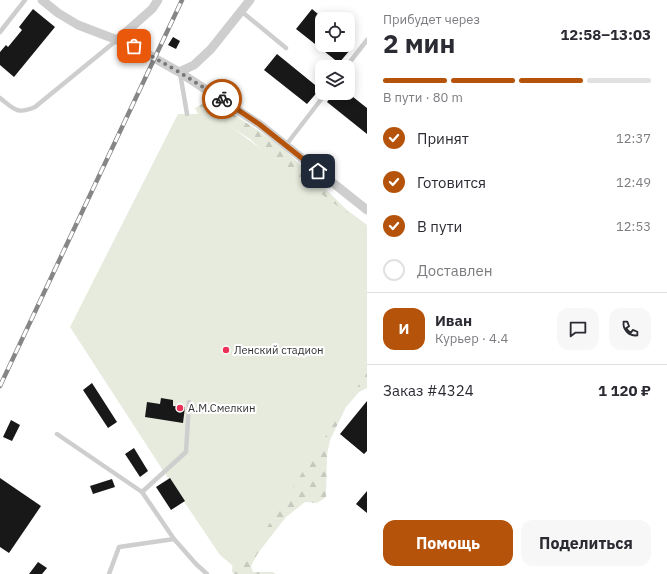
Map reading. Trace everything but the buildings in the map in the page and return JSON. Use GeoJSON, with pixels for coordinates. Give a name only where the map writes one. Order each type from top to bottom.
{"type":"FeatureCollection","features":[{"type":"Feature","properties":{"kind":"street"},"geometry":{"type":"LineString","coordinates":[[42,0],[58,13],[78,25],[144,52],[179,72],[259,124],[365,207]]}},
{"type":"Feature","properties":{"kind":"street"},"geometry":{"type":"LineString","coordinates":[[117,40],[152,9],[158,0]]}},
{"type":"Feature","properties":{"kind":"street"},"geometry":{"type":"LineString","coordinates":[[179,72],[194,65],[205,54],[250,0]]}},
{"type":"Feature","properties":{"kind":"lane"},"geometry":{"type":"LineString","coordinates":[[0,32],[25,0]]}},
{"type":"Feature","properties":{"kind":"lane"},"geometry":{"type":"LineString","coordinates":[[241,11],[286,48]]}},
{"type":"Feature","properties":{"kind":"lane"},"geometry":{"type":"LineString","coordinates":[[0,98],[15,109],[24,112],[36,107],[117,40]]}},
{"type":"Feature","properties":{"kind":"lane"},"geometry":{"type":"LineString","coordinates":[[351,60],[367,40]]}},
{"type":"Feature","properties":{"kind":"lane"},"geometry":{"type":"LineString","coordinates":[[179,72],[187,114]]}},
{"type":"Feature","properties":{"kind":"lane"},"geometry":{"type":"LineString","coordinates":[[286,145],[321,100]]}},
{"type":"Feature","properties":{"kind":"lane"},"geometry":{"type":"LineString","coordinates":[[142,492],[186,452],[189,402]]}},
{"type":"Feature","properties":{"kind":"lane"},"geometry":{"type":"LineString","coordinates":[[57,434],[142,492],[174,539],[207,574]]}},
{"type":"Feature","properties":{"kind":"lane"},"geometry":{"type":"LineString","coordinates":[[109,574],[119,547],[174,539]]}},
{"type":"Feature","properties":{"kind":"green space"},"geometry":{"type":"Polygon","coordinates":[[[205,102],[220,105],[281,146],[347,210],[367,225],[367,265],[275,162],[250,139],[231,127],[199,116],[195,108],[205,102]]]}},
{"type":"Feature","properties":{"kind":"green space","name":"Ленский стадион"},"geometry":{"type":"Polygon","coordinates":[[[178,114],[214,114],[367,228],[367,372],[239,571],[220,555],[70,327],[178,114]]]}},
{"type":"Feature","properties":{"kind":"green space"},"geometry":{"type":"Polygon","coordinates":[[[367,334],[367,388],[359,392],[346,407],[330,440],[327,455],[326,497],[317,503],[305,502],[286,517],[258,553],[251,566],[253,572],[273,572],[276,574],[234,574],[232,572],[233,557],[367,334]]]}},
{"type":"Feature","properties":{"kind":"railway"},"geometry":{"type":"LineString","coordinates":[[0,386],[182,0]]}},
{"type":"Feature","properties":{"kind":"way so far"},"geometry":{"type":"LineString","coordinates":[[134,46],[155,57],[222,99]]}},
{"type":"Feature","properties":{"kind":"place","name":"Ленский стадион"},"geometry":{"type":"Point","coordinates":[226,350]}},
{"type":"Feature","properties":{"kind":"place","name":"А.М.Смелкин"},"geometry":{"type":"Point","coordinates":[180,408]}},
{"type":"Feature","properties":{"kind":"route"},"geometry":{"type":"LineString","coordinates":[[222,99],[259,124],[318,171]]}}]}
